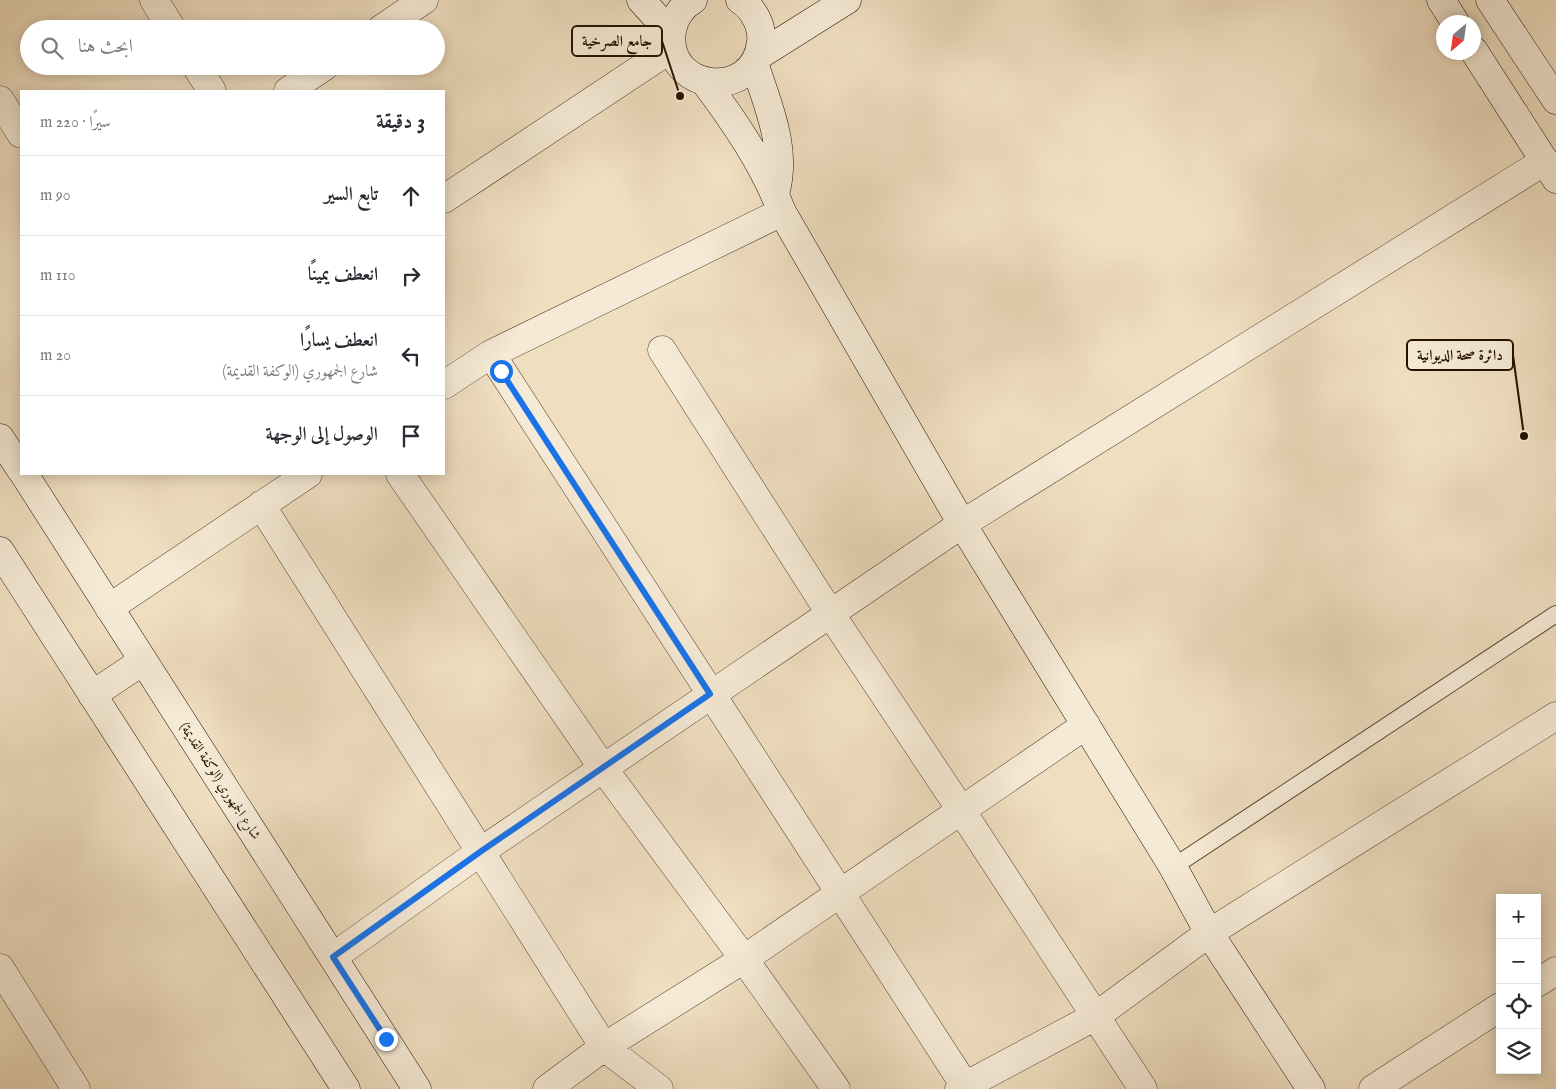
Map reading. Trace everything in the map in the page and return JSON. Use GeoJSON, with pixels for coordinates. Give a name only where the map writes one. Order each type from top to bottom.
{"type":"FeatureCollection","features":[{"type":"Feature","properties":{"kind":"street"},"geometry":{"type":"LineString","coordinates":[[154,0],[166,20]]}},
{"type":"Feature","properties":{"kind":"street"},"geometry":{"type":"LineString","coordinates":[[394,20],[424,0]]}},
{"type":"Feature","properties":{"kind":"street"},"geometry":{"type":"LineString","coordinates":[[641,0],[658,20],[672,43]]}},
{"type":"Feature","properties":{"kind":"street"},"geometry":{"type":"LineString","coordinates":[[693,0],[680,12],[673,24],[672,43],[676,59],[693,77],[716,83],[727,82],[746,72],[756,59],[762,41],[760,26],[753,12],[742,0]]}},
{"type":"Feature","properties":{"kind":"street"},"geometry":{"type":"LineString","coordinates":[[756,59],[847,0]]}},
{"type":"Feature","properties":{"kind":"street"},"geometry":{"type":"LineString","coordinates":[[1441,0],[1451,15]]}},
{"type":"Feature","properties":{"kind":"street"},"geometry":{"type":"LineString","coordinates":[[1490,0],[1556,100]]}},
{"type":"Feature","properties":{"kind":"street"},"geometry":{"type":"LineString","coordinates":[[445,197],[672,43]]}},
{"type":"Feature","properties":{"kind":"street"},"geometry":{"type":"LineString","coordinates":[[756,59],[780,153],[779,203]]}},
{"type":"Feature","properties":{"kind":"street"},"geometry":{"type":"LineString","coordinates":[[333,957],[480,852],[830,612],[962,524],[1550,170],[1480,60]]}},
{"type":"Feature","properties":{"kind":"street"},"geometry":{"type":"LineString","coordinates":[[202,75],[211,90]]}},
{"type":"Feature","properties":{"kind":"street"},"geometry":{"type":"LineString","coordinates":[[289,90],[312,75]]}},
{"type":"Feature","properties":{"kind":"street"},"geometry":{"type":"LineString","coordinates":[[704,81],[743,136],[779,203],[962,524],[1174,867],[1209,933],[1311,1089]]}},
{"type":"Feature","properties":{"kind":"street"},"geometry":{"type":"LineString","coordinates":[[0,100],[20,132]]}},
{"type":"Feature","properties":{"kind":"street"},"geometry":{"type":"LineString","coordinates":[[445,384],[490,354],[779,203]]}},
{"type":"Feature","properties":{"kind":"street"},"geometry":{"type":"LineString","coordinates":[[662,350],[830,612],[1143,1089]]}},
{"type":"Feature","properties":{"kind":"street"},"geometry":{"type":"LineString","coordinates":[[490,354],[840,892],[963,1088],[1096,1016],[1209,933],[1556,716]]}},
{"type":"Feature","properties":{"kind":"street","name":"شارع الجمهوري (الوكفة القديمة)"},"geometry":{"type":"LineString","coordinates":[[0,438],[20,467]]}},
{"type":"Feature","properties":{"kind":"street","name":"شارع الجمهوري (الوكفة القديمة)"},"geometry":{"type":"LineString","coordinates":[[25,475],[417,1089]]}},
{"type":"Feature","properties":{"kind":"street"},"geometry":{"type":"LineString","coordinates":[[109,608],[306,475]]}},
{"type":"Feature","properties":{"kind":"street"},"geometry":{"type":"LineString","coordinates":[[401,475],[603,768],[744,959],[836,1089]]}},
{"type":"Feature","properties":{"kind":"street"},"geometry":{"type":"LineString","coordinates":[[261,505],[604,1047],[660,1089]]}},
{"type":"Feature","properties":{"kind":"street"},"geometry":{"type":"LineString","coordinates":[[0,551],[346,1089]]}},
{"type":"Feature","properties":{"kind":"street"},"geometry":{"type":"LineString","coordinates":[[92,695],[143,661]]}},
{"type":"Feature","properties":{"kind":"street"},"geometry":{"type":"LineString","coordinates":[[547,1089],[604,1047],[744,959],[1086,725]]}},
{"type":"Feature","properties":{"kind":"street"},"geometry":{"type":"LineString","coordinates":[[0,968],[76,1089]]}},
{"type":"Feature","properties":{"kind":"street"},"geometry":{"type":"LineString","coordinates":[[1541,980],[1556,971]]}},
{"type":"Feature","properties":{"kind":"street"},"geometry":{"type":"LineString","coordinates":[[1373,1089],[1496,1010]]}},
{"type":"Feature","properties":{"kind":"lane"},"geometry":{"type":"LineString","coordinates":[[1174,867],[1556,614]]}},
{"type":"Feature","properties":{"kind":"place","name":"جامع الصرخية"},"geometry":{"type":"Point","coordinates":[680,96]}},
{"type":"Feature","properties":{"kind":"place","name":"دائرة صحة الديوانية"},"geometry":{"type":"Point","coordinates":[1524,436]}},
{"type":"Feature","properties":{"kind":"route"},"geometry":{"type":"LineString","coordinates":[[386,1039],[333,957],[480,852],[710,694],[501,371]]}}]}
